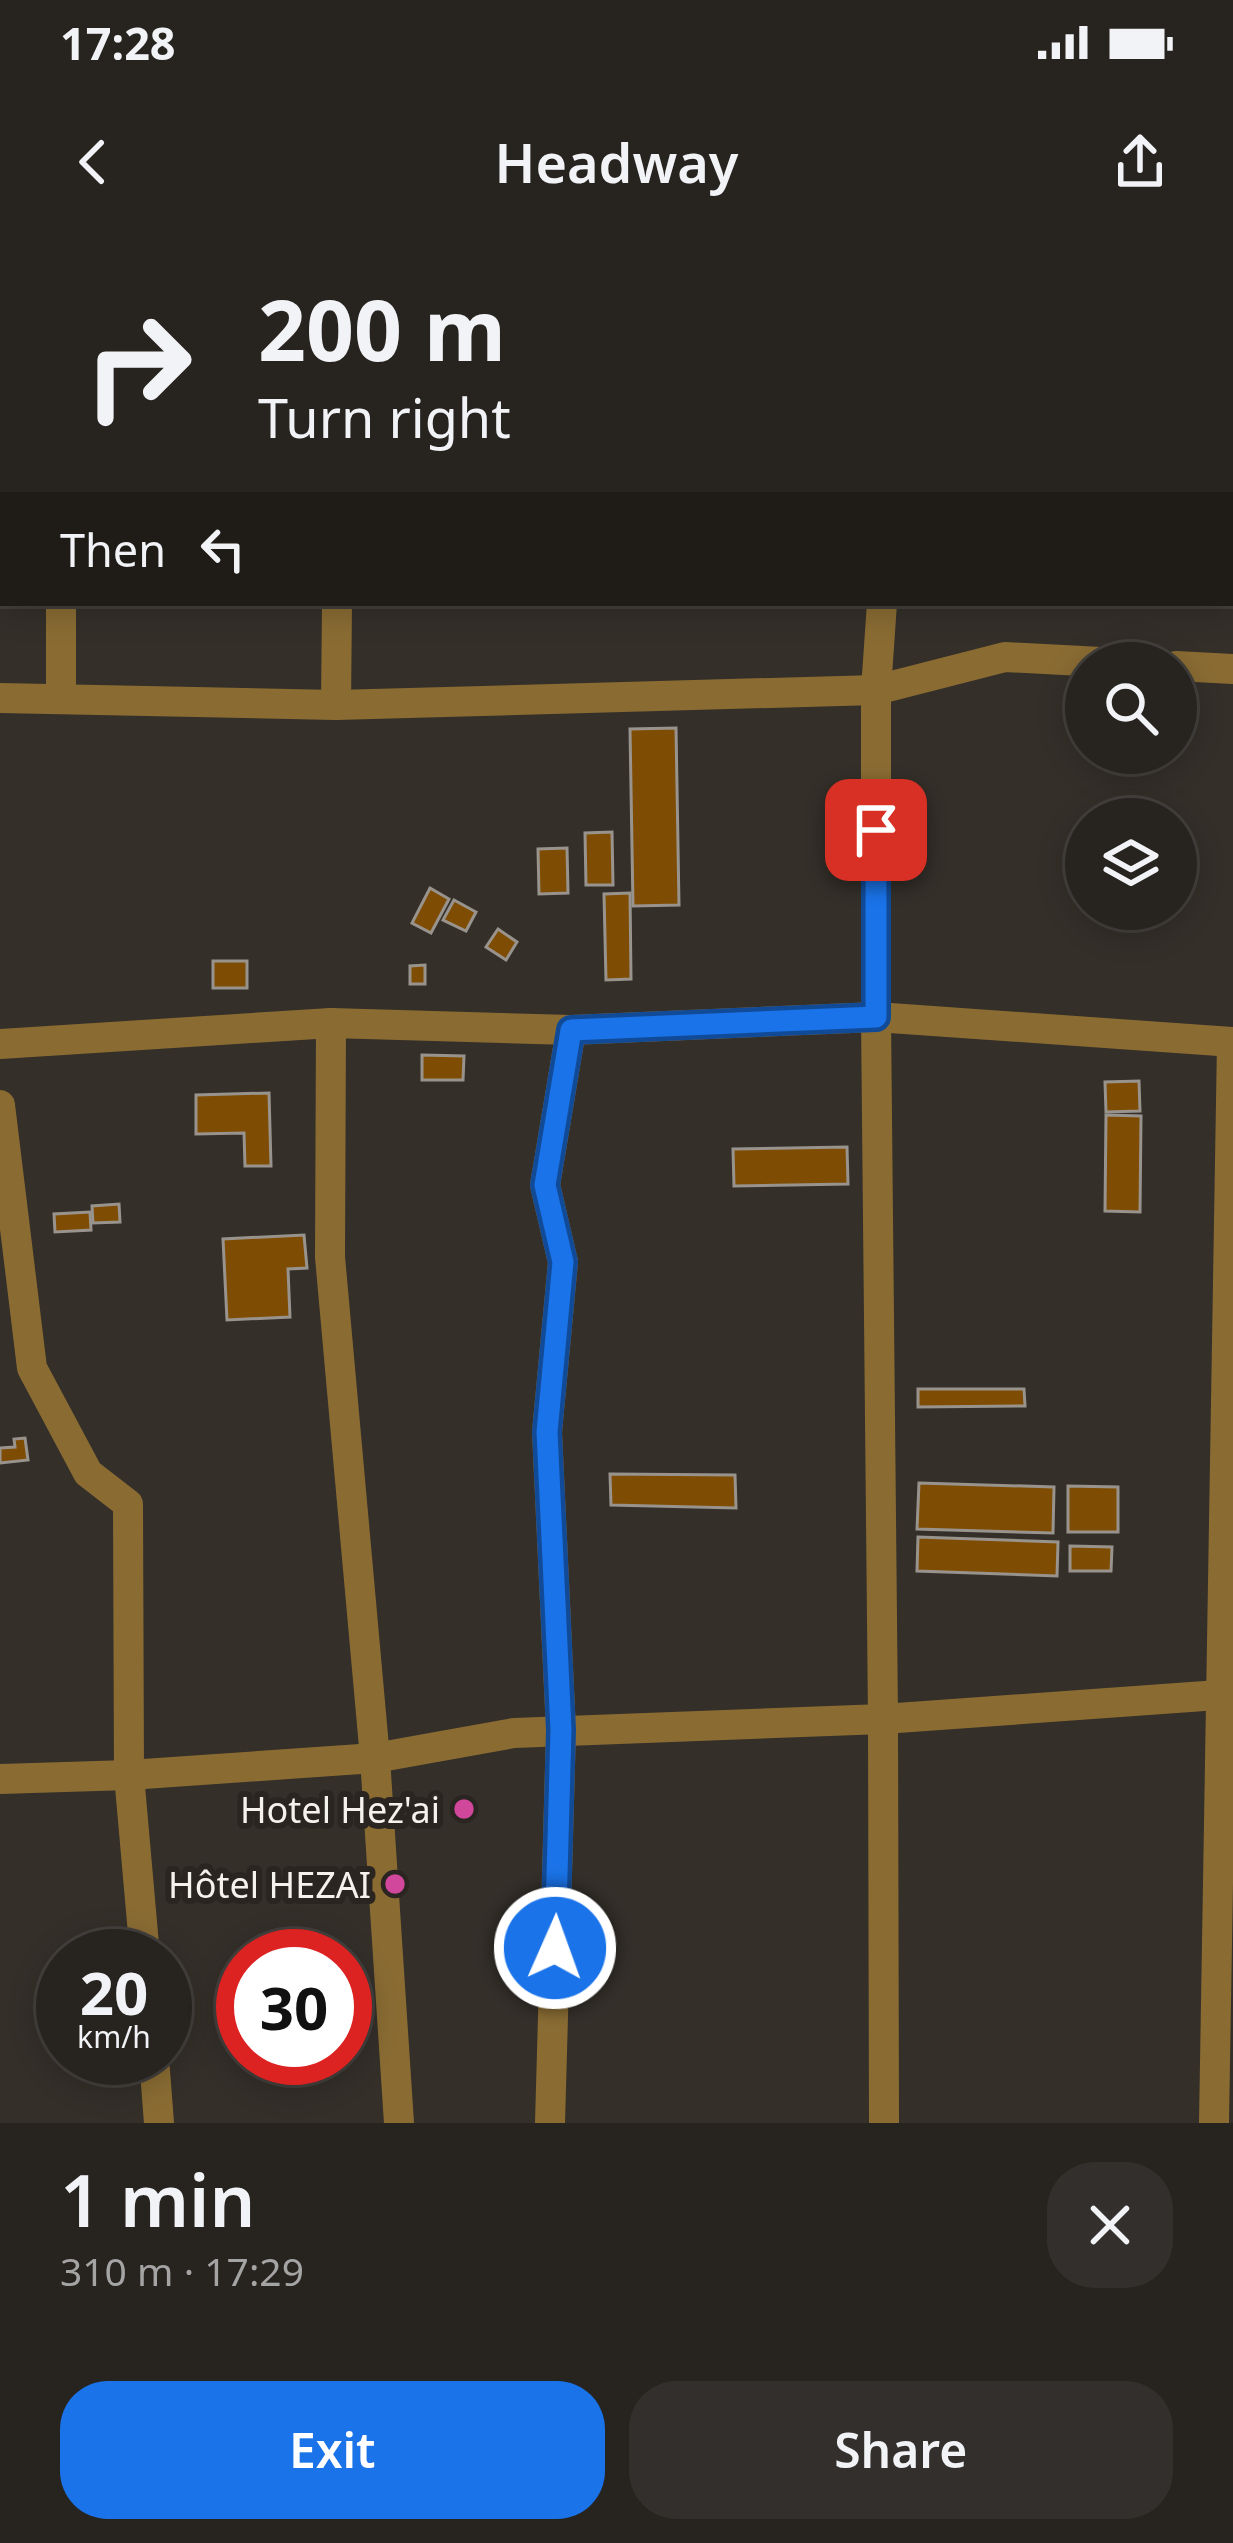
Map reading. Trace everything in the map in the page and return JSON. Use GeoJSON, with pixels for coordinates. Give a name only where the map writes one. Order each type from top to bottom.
{"type":"FeatureCollection","features":[{"type":"Feature","properties":{"kind":"street"},"geometry":{"type":"LineString","coordinates":[[61,606],[61,698]]}},
{"type":"Feature","properties":{"kind":"street"},"geometry":{"type":"LineString","coordinates":[[336,705],[337,606]]}},
{"type":"Feature","properties":{"kind":"street"},"geometry":{"type":"LineString","coordinates":[[882,606],[876,690],[876,1017],[884,2123]]}},
{"type":"Feature","properties":{"kind":"street"},"geometry":{"type":"LineString","coordinates":[[0,698],[336,705],[876,690],[1005,657],[1065,660]]}},
{"type":"Feature","properties":{"kind":"street"},"geometry":{"type":"LineString","coordinates":[[1197,667],[1233,669]]}},
{"type":"Feature","properties":{"kind":"street"},"geometry":{"type":"LineString","coordinates":[[0,1044],[331,1023],[571,1030],[876,1017],[1233,1042],[1228,1695],[1214,2123]]}},
{"type":"Feature","properties":{"kind":"street"},"geometry":{"type":"LineString","coordinates":[[331,1023],[330,1256],[375,1758],[399,2123]]}},
{"type":"Feature","properties":{"kind":"street"},"geometry":{"type":"LineString","coordinates":[[550,2123],[561,1730],[547,1432],[563,1262],[545,1185],[571,1030]]}},
{"type":"Feature","properties":{"kind":"street"},"geometry":{"type":"LineString","coordinates":[[0,1106],[32,1368],[88,1473],[128,1504],[129,1775],[143,1929]]}},
{"type":"Feature","properties":{"kind":"street"},"geometry":{"type":"LineString","coordinates":[[0,1779],[375,1758],[482,1738],[561,1730],[883,1719],[1228,1695]]}},
{"type":"Feature","properties":{"kind":"street"},"geometry":{"type":"LineString","coordinates":[[156,2085],[159,2123]]}},
{"type":"Feature","properties":{"kind":"building"},"geometry":{"type":"Polygon","coordinates":[[[676,728],[679,905],[633,906],[630,729],[676,728]]]}},
{"type":"Feature","properties":{"kind":"building"},"geometry":{"type":"Polygon","coordinates":[[[612,832],[613,885],[586,885],[585,833],[612,832]]]}},
{"type":"Feature","properties":{"kind":"building"},"geometry":{"type":"Polygon","coordinates":[[[567,848],[568,893],[539,894],[538,849],[567,848]]]}},
{"type":"Feature","properties":{"kind":"building"},"geometry":{"type":"Polygon","coordinates":[[[430,888],[449,899],[431,933],[412,923],[430,888]]]}},
{"type":"Feature","properties":{"kind":"building"},"geometry":{"type":"Polygon","coordinates":[[[630,893],[631,979],[606,980],[604,894],[630,893]]]}},
{"type":"Feature","properties":{"kind":"building"},"geometry":{"type":"Polygon","coordinates":[[[454,900],[476,912],[466,931],[443,920],[454,900]]]}},
{"type":"Feature","properties":{"kind":"building"},"geometry":{"type":"Polygon","coordinates":[[[498,929],[517,942],[506,960],[486,947],[498,929]]]}},
{"type":"Feature","properties":{"kind":"building"},"geometry":{"type":"Polygon","coordinates":[[[213,961],[247,961],[247,988],[213,988],[213,961]]]}},
{"type":"Feature","properties":{"kind":"building"},"geometry":{"type":"Polygon","coordinates":[[[425,965],[425,984],[410,984],[410,966],[425,965]]]}},
{"type":"Feature","properties":{"kind":"building"},"geometry":{"type":"Polygon","coordinates":[[[422,1055],[464,1056],[463,1080],[422,1080],[422,1055]]]}},
{"type":"Feature","properties":{"kind":"building"},"geometry":{"type":"Polygon","coordinates":[[[1139,1081],[1140,1111],[1106,1112],[1105,1082],[1139,1081]]]}},
{"type":"Feature","properties":{"kind":"building"},"geometry":{"type":"Polygon","coordinates":[[[269,1093],[271,1166],[245,1166],[244,1133],[196,1134],[196,1095],[269,1093]]]}},
{"type":"Feature","properties":{"kind":"building"},"geometry":{"type":"Polygon","coordinates":[[[1106,1115],[1141,1116],[1140,1212],[1105,1211],[1106,1115]]]}},
{"type":"Feature","properties":{"kind":"building"},"geometry":{"type":"Polygon","coordinates":[[[847,1147],[848,1184],[734,1186],[733,1149],[847,1147]]]}},
{"type":"Feature","properties":{"kind":"building"},"geometry":{"type":"Polygon","coordinates":[[[119,1204],[120,1222],[93,1223],[92,1206],[119,1204]]]}},
{"type":"Feature","properties":{"kind":"building"},"geometry":{"type":"Polygon","coordinates":[[[90,1212],[91,1230],[55,1232],[54,1214],[90,1212]]]}},
{"type":"Feature","properties":{"kind":"building"},"geometry":{"type":"Polygon","coordinates":[[[304,1235],[307,1268],[288,1269],[290,1317],[227,1320],[223,1239],[304,1235]]]}},
{"type":"Feature","properties":{"kind":"building"},"geometry":{"type":"Polygon","coordinates":[[[918,1389],[1024,1389],[1025,1406],[918,1407],[918,1389]]]}},
{"type":"Feature","properties":{"kind":"building"},"geometry":{"type":"Polygon","coordinates":[[[25,1438],[28,1460],[0,1463],[0,1448],[15,1447],[14,1439],[25,1438]]]}},
{"type":"Feature","properties":{"kind":"building"},"geometry":{"type":"Polygon","coordinates":[[[610,1474],[735,1475],[736,1508],[611,1505],[610,1474]]]}},
{"type":"Feature","properties":{"kind":"building"},"geometry":{"type":"Polygon","coordinates":[[[919,1483],[1054,1487],[1053,1533],[917,1529],[919,1483]]]}},
{"type":"Feature","properties":{"kind":"building"},"geometry":{"type":"Polygon","coordinates":[[[1068,1486],[1118,1487],[1118,1532],[1068,1532],[1068,1486]]]}},
{"type":"Feature","properties":{"kind":"building"},"geometry":{"type":"Polygon","coordinates":[[[918,1537],[1058,1542],[1057,1576],[917,1571],[918,1537]]]}},
{"type":"Feature","properties":{"kind":"building"},"geometry":{"type":"Polygon","coordinates":[[[1070,1546],[1112,1547],[1111,1571],[1070,1571],[1070,1546]]]}},
{"type":"Feature","properties":{"kind":"place","name":"Hotel Hez'ai"},"geometry":{"type":"Point","coordinates":[464,1809]}},
{"type":"Feature","properties":{"kind":"place","name":"Hôtel HEZAI"},"geometry":{"type":"Point","coordinates":[395,1884]}},
{"type":"Feature","properties":{"kind":"route"},"geometry":{"type":"LineString","coordinates":[[555,1948],[561,1730],[547,1432],[563,1262],[545,1185],[571,1030],[876,1017],[876,830]]}}]}
